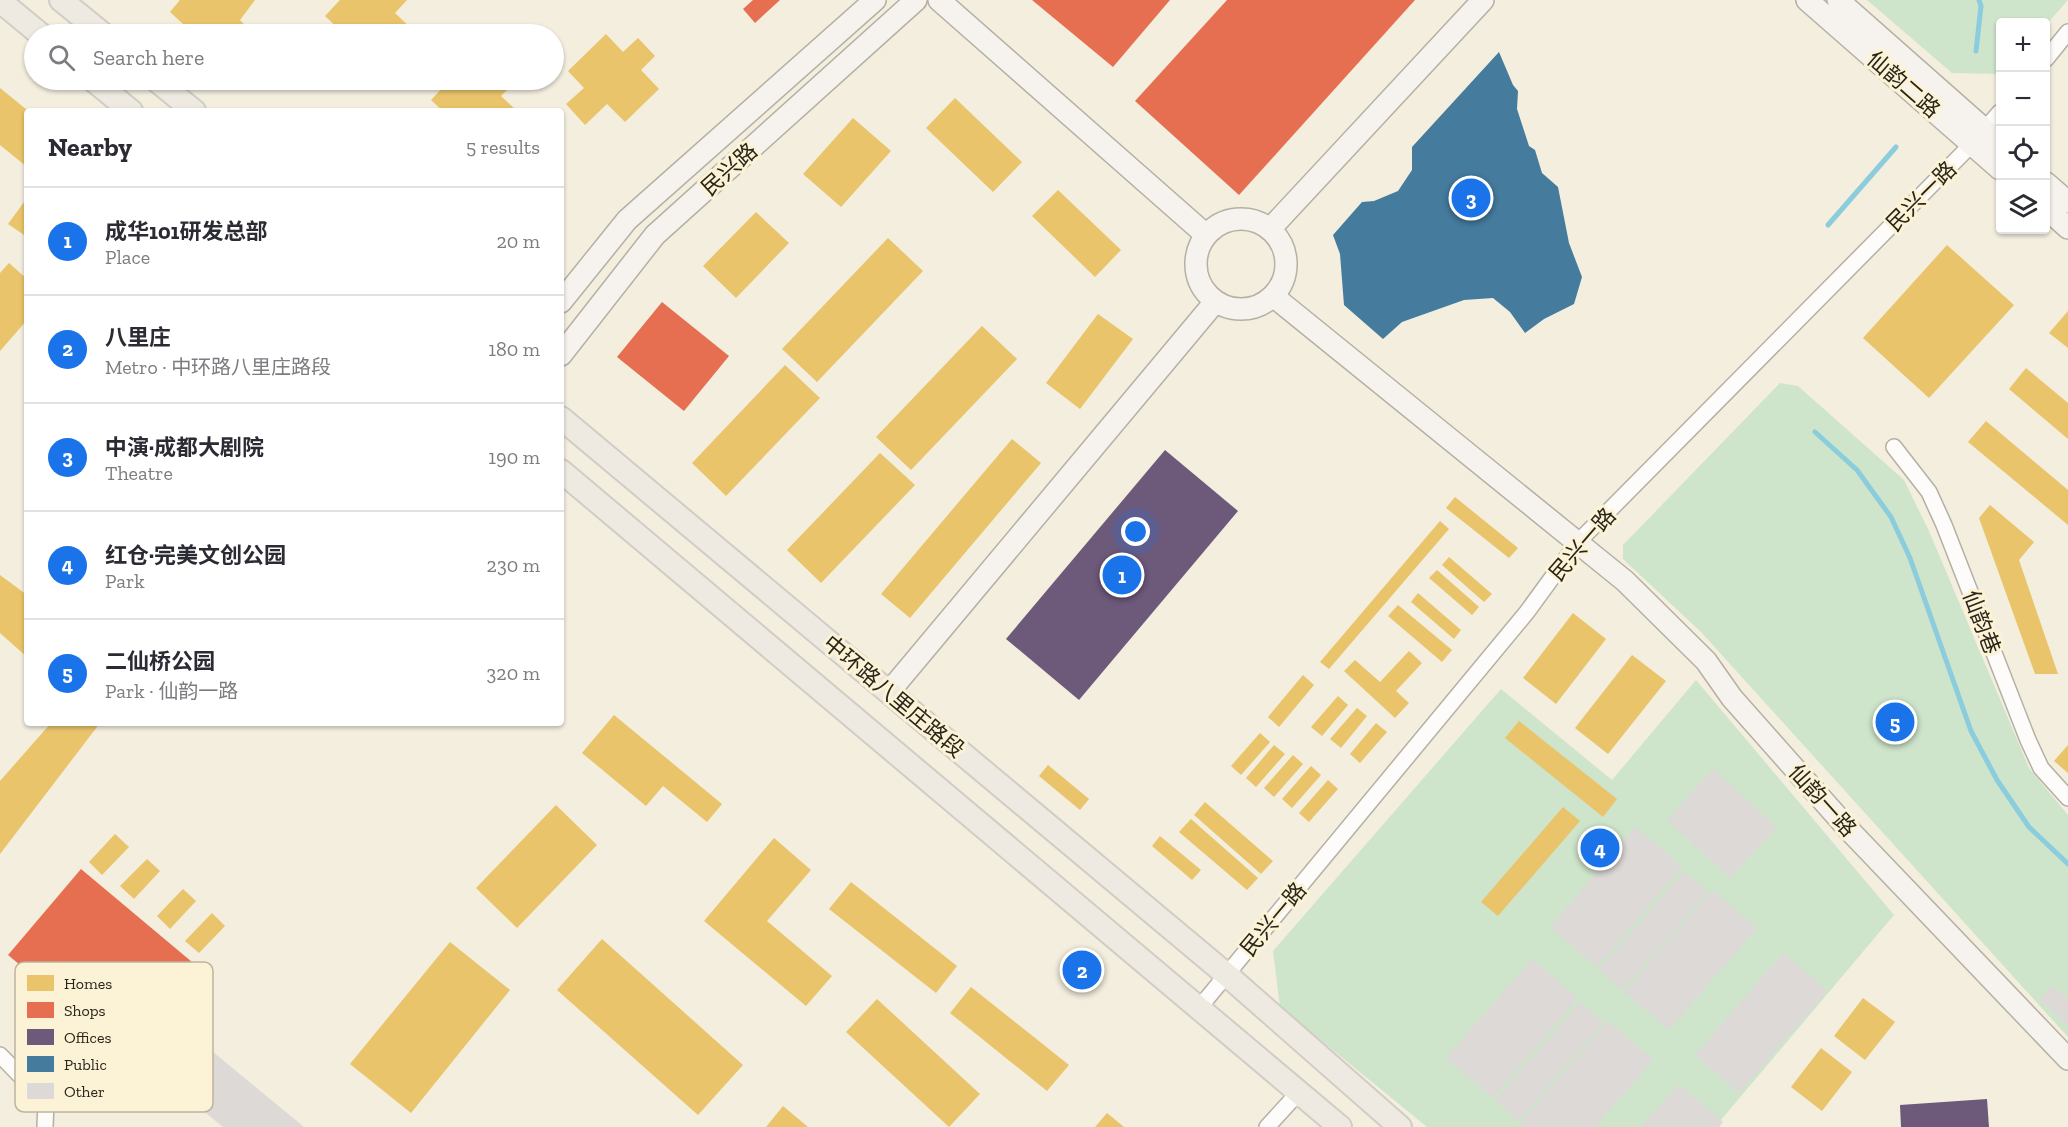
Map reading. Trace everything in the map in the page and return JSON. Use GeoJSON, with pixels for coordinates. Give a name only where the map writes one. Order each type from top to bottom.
{"type":"FeatureCollection","features":[{"type":"Feature","properties":{"kind":"main road"},"geometry":{"type":"LineString","coordinates":[[62,0],[91,24]]}},
{"type":"Feature","properties":{"kind":"main road"},"geometry":{"type":"LineString","coordinates":[[0,2],[28,24]]}},
{"type":"Feature","properties":{"kind":"main road"},"geometry":{"type":"LineString","coordinates":[[105,90],[127,108]]}},
{"type":"Feature","properties":{"kind":"main road"},"geometry":{"type":"LineString","coordinates":[[168,90],[190,108]]}},
{"type":"Feature","properties":{"kind":"main road","name":"中环路八里庄路段"},"geometry":{"type":"LineString","coordinates":[[564,421],[1227,975],[1400,1127]]}},
{"type":"Feature","properties":{"kind":"main road","name":"中环路八里庄路段"},"geometry":{"type":"LineString","coordinates":[[564,474],[1340,1127]]}},
{"type":"Feature","properties":{"kind":"street","name":"民兴路"},"geometry":{"type":"LineString","coordinates":[[564,298],[627,220],[875,0]]}},
{"type":"Feature","properties":{"kind":"street","name":"民兴路"},"geometry":{"type":"LineString","coordinates":[[564,351],[655,235],[916,0]]}},
{"type":"Feature","properties":{"kind":"street"},"geometry":{"type":"LineString","coordinates":[[939,0],[1206,235]]}},
{"type":"Feature","properties":{"kind":"street"},"geometry":{"type":"LineString","coordinates":[[1270,229],[1483,0]]}},
{"type":"Feature","properties":{"kind":"street","name":"仙韵二路"},"geometry":{"type":"LineString","coordinates":[[1807,0],[1986,139]]}},
{"type":"Feature","properties":{"kind":"street","name":"仙韵二路"},"geometry":{"type":"LineString","coordinates":[[1838,0],[1986,139],[1996,159]]}},
{"type":"Feature","properties":{"kind":"street"},"geometry":{"type":"LineString","coordinates":[[2050,54],[2068,32]]}},
{"type":"Feature","properties":{"kind":"street","name":"民兴一路"},"geometry":{"type":"LineString","coordinates":[[1199,1008],[1527,612],[1578,542],[1986,139],[1996,121]]}},
{"type":"Feature","properties":{"kind":"street"},"geometry":{"type":"LineString","coordinates":[[2050,186],[2068,202]]}},
{"type":"Feature","properties":{"kind":"street"},"geometry":{"type":"LineString","coordinates":[[2050,212],[2068,228]]}},
{"type":"Feature","properties":{"kind":"street"},"geometry":{"type":"LineString","coordinates":[[1230,220],[1258,222],[1270,229],[1280,240],[1285,253],[1286,267],[1282,283],[1274,296],[1261,305],[1246,309],[1230,308],[1215,302],[1204,291],[1197,277],[1195,261],[1206,235],[1230,220]]}},
{"type":"Feature","properties":{"kind":"street","name":"仙韵一路"},"geometry":{"type":"LineString","coordinates":[[1274,296],[1625,581],[1706,662],[1732,699],[1850,831],[2068,1059]]}},
{"type":"Feature","properties":{"kind":"street"},"geometry":{"type":"LineString","coordinates":[[889,692],[1215,302]]}},
{"type":"Feature","properties":{"kind":"street","name":"仙韵巷"},"geometry":{"type":"LineString","coordinates":[[1894,447],[1929,492],[2028,740],[2041,768],[2068,798]]}},
{"type":"Feature","properties":{"kind":"street"},"geometry":{"type":"LineString","coordinates":[[0,1055],[15,1070]]}},
{"type":"Feature","properties":{"kind":"street"},"geometry":{"type":"LineString","coordinates":[[1267,1127],[1299,1092]]}},
{"type":"Feature","properties":{"kind":"street"},"geometry":{"type":"LineString","coordinates":[[45,1127],[46,1112]]}},
{"type":"Feature","properties":{"kind":"green space"},"geometry":{"type":"Polygon","coordinates":[[[1867,0],[2068,0],[2050,20],[2050,18],[1996,18],[1996,74],[1952,73],[1867,0]]]}},
{"type":"Feature","properties":{"kind":"green space"},"geometry":{"type":"Polygon","coordinates":[[[1780,383],[1798,386],[1904,480],[1929,531],[2029,768],[2068,815],[2068,1037],[1701,632],[1623,559],[1623,545],[1780,383]]]}},
{"type":"Feature","properties":{"kind":"green space"},"geometry":{"type":"Polygon","coordinates":[[[1696,680],[1894,915],[1715,1127],[1427,1127],[1280,1007],[1273,951],[1501,689],[1612,780],[1696,680]]]}},
{"type":"Feature","properties":{"kind":"building: Homes"},"geometry":{"type":"Polygon","coordinates":[[[180,0],[255,0],[240,20],[244,24],[183,24],[170,12],[180,0]]]}},
{"type":"Feature","properties":{"kind":"building: Homes"},"geometry":{"type":"Polygon","coordinates":[[[340,0],[407,0],[395,13],[407,24],[333,24],[325,16],[340,0]]]}},
{"type":"Feature","properties":{"kind":"building: Homes"},"geometry":{"type":"Polygon","coordinates":[[[606,34],[623,52],[638,38],[655,56],[641,70],[659,89],[625,122],[607,104],[585,125],[566,104],[584,88],[568,71],[606,34]]]}},
{"type":"Feature","properties":{"kind":"building: Homes"},"geometry":{"type":"Polygon","coordinates":[[[0,88],[25,108],[24,165],[0,145],[0,88]]]}},
{"type":"Feature","properties":{"kind":"building: Homes"},"geometry":{"type":"Polygon","coordinates":[[[440,90],[507,90],[501,96],[514,108],[440,108],[431,100],[440,90]]]}},
{"type":"Feature","properties":{"kind":"building: Homes"},"geometry":{"type":"Polygon","coordinates":[[[955,98],[1022,162],[993,192],[926,128],[955,98]]]}},
{"type":"Feature","properties":{"kind":"building: Homes"},"geometry":{"type":"Polygon","coordinates":[[[853,118],[891,151],[841,207],[803,174],[853,118]]]}},
{"type":"Feature","properties":{"kind":"building: Homes"},"geometry":{"type":"Polygon","coordinates":[[[1058,190],[1121,250],[1095,277],[1032,216],[1058,190]]]}},
{"type":"Feature","properties":{"kind":"building: Homes"},"geometry":{"type":"Polygon","coordinates":[[[24,202],[24,235],[8,224],[24,202]]]}},
{"type":"Feature","properties":{"kind":"building: Homes"},"geometry":{"type":"Polygon","coordinates":[[[756,212],[789,243],[736,298],[703,266],[756,212]]]}},
{"type":"Feature","properties":{"kind":"building: Homes"},"geometry":{"type":"Polygon","coordinates":[[[888,238],[923,271],[817,382],[782,349],[888,238]]]}},
{"type":"Feature","properties":{"kind":"building: Homes"},"geometry":{"type":"Polygon","coordinates":[[[1947,245],[2014,305],[1929,398],[1863,338],[1947,245]]]}},
{"type":"Feature","properties":{"kind":"building: Homes"},"geometry":{"type":"Polygon","coordinates":[[[9,263],[24,276],[24,323],[0,351],[0,273],[9,263]]]}},
{"type":"Feature","properties":{"kind":"building: Homes"},"geometry":{"type":"Polygon","coordinates":[[[2068,311],[2068,348],[2049,333],[2068,311]]]}},
{"type":"Feature","properties":{"kind":"building: Homes"},"geometry":{"type":"Polygon","coordinates":[[[1098,314],[1133,339],[1080,409],[1046,383],[1098,314]]]}},
{"type":"Feature","properties":{"kind":"building: Homes"},"geometry":{"type":"Polygon","coordinates":[[[982,326],[1017,359],[911,470],[876,437],[982,326]]]}},
{"type":"Feature","properties":{"kind":"building: Homes"},"geometry":{"type":"Polygon","coordinates":[[[785,365],[820,398],[726,496],[692,463],[785,365]]]}},
{"type":"Feature","properties":{"kind":"building: Homes"},"geometry":{"type":"Polygon","coordinates":[[[2026,368],[2068,403],[2068,439],[2009,389],[2026,368]]]}},
{"type":"Feature","properties":{"kind":"building: Homes"},"geometry":{"type":"Polygon","coordinates":[[[1986,421],[2068,490],[2068,525],[1968,442],[1986,421]]]}},
{"type":"Feature","properties":{"kind":"building: Homes"},"geometry":{"type":"Polygon","coordinates":[[[1012,439],[1041,463],[910,618],[881,594],[1012,439]]]}},
{"type":"Feature","properties":{"kind":"building: Homes"},"geometry":{"type":"Polygon","coordinates":[[[880,453],[915,485],[821,583],[787,550],[880,453]]]}},
{"type":"Feature","properties":{"kind":"building: Homes"},"geometry":{"type":"Polygon","coordinates":[[[1455,497],[1518,548],[1509,558],[1446,508],[1455,497]]]}},
{"type":"Feature","properties":{"kind":"building: Homes"},"geometry":{"type":"Polygon","coordinates":[[[1990,505],[2034,542],[2019,560],[2058,674],[2035,674],[1979,518],[1990,505]]]}},
{"type":"Feature","properties":{"kind":"building: Homes"},"geometry":{"type":"Polygon","coordinates":[[[1440,521],[1449,529],[1329,669],[1320,662],[1440,521]]]}},
{"type":"Feature","properties":{"kind":"building: Homes"},"geometry":{"type":"Polygon","coordinates":[[[1449,557],[1492,594],[1484,602],[1442,565],[1449,557]]]}},
{"type":"Feature","properties":{"kind":"building: Homes"},"geometry":{"type":"Polygon","coordinates":[[[1437,570],[1479,607],[1472,615],[1429,578],[1437,570]]]}},
{"type":"Feature","properties":{"kind":"building: Homes"},"geometry":{"type":"Polygon","coordinates":[[[0,575],[24,593],[24,654],[0,633],[0,575]]]}},
{"type":"Feature","properties":{"kind":"building: Homes"},"geometry":{"type":"Polygon","coordinates":[[[1418,593],[1461,630],[1454,639],[1411,602],[1418,593]]]}},
{"type":"Feature","properties":{"kind":"building: Homes"},"geometry":{"type":"Polygon","coordinates":[[[1398,605],[1452,650],[1442,662],[1388,616],[1398,605]]]}},
{"type":"Feature","properties":{"kind":"building: Homes"},"geometry":{"type":"Polygon","coordinates":[[[1573,613],[1606,639],[1556,704],[1523,678],[1573,613]]]}},
{"type":"Feature","properties":{"kind":"building: Homes"},"geometry":{"type":"Polygon","coordinates":[[[1409,651],[1422,663],[1396,691],[1409,703],[1395,718],[1344,671],[1355,660],[1380,682],[1409,651]]]}},
{"type":"Feature","properties":{"kind":"building: Homes"},"geometry":{"type":"Polygon","coordinates":[[[1632,655],[1666,681],[1608,754],[1575,728],[1632,655]]]}},
{"type":"Feature","properties":{"kind":"building: Homes"},"geometry":{"type":"Polygon","coordinates":[[[1303,675],[1314,685],[1279,727],[1268,717],[1303,675]]]}},
{"type":"Feature","properties":{"kind":"building: Homes"},"geometry":{"type":"Polygon","coordinates":[[[1338,696],[1348,705],[1322,736],[1311,727],[1338,696]]]}},
{"type":"Feature","properties":{"kind":"building: Homes"},"geometry":{"type":"Polygon","coordinates":[[[1357,708],[1367,716],[1341,748],[1330,739],[1357,708]]]}},
{"type":"Feature","properties":{"kind":"building: Homes"},"geometry":{"type":"Polygon","coordinates":[[[614,715],[722,804],[707,822],[663,786],[646,806],[582,753],[614,715]]]}},
{"type":"Feature","properties":{"kind":"building: Homes"},"geometry":{"type":"Polygon","coordinates":[[[1519,721],[1617,799],[1603,817],[1505,738],[1519,721]]]}},
{"type":"Feature","properties":{"kind":"building: Homes"},"geometry":{"type":"Polygon","coordinates":[[[1376,723],[1387,732],[1360,763],[1350,754],[1376,723]]]}},
{"type":"Feature","properties":{"kind":"building: Homes"},"geometry":{"type":"Polygon","coordinates":[[[48,726],[98,726],[0,854],[0,781],[48,726]]]}},
{"type":"Feature","properties":{"kind":"building: Homes"},"geometry":{"type":"Polygon","coordinates":[[[1260,733],[1270,742],[1241,775],[1231,766],[1260,733]]]}},
{"type":"Feature","properties":{"kind":"building: Homes"},"geometry":{"type":"Polygon","coordinates":[[[1274,745],[1285,754],[1256,787],[1246,778],[1274,745]]]}},
{"type":"Feature","properties":{"kind":"building: Homes"},"geometry":{"type":"Polygon","coordinates":[[[2068,745],[2068,773],[2054,761],[2068,745]]]}},
{"type":"Feature","properties":{"kind":"building: Homes"},"geometry":{"type":"Polygon","coordinates":[[[1293,755],[1303,764],[1274,797],[1264,788],[1293,755]]]}},
{"type":"Feature","properties":{"kind":"building: Homes"},"geometry":{"type":"Polygon","coordinates":[[[1048,765],[1089,799],[1080,810],[1039,776],[1048,765]]]}},
{"type":"Feature","properties":{"kind":"building: Homes"},"geometry":{"type":"Polygon","coordinates":[[[1311,766],[1321,775],[1292,808],[1282,799],[1311,766]]]}},
{"type":"Feature","properties":{"kind":"building: Homes"},"geometry":{"type":"Polygon","coordinates":[[[1328,780],[1338,789],[1309,822],[1299,813],[1328,780]]]}},
{"type":"Feature","properties":{"kind":"building: Homes"},"geometry":{"type":"Polygon","coordinates":[[[1205,802],[1273,861],[1261,874],[1194,815],[1205,802]]]}},
{"type":"Feature","properties":{"kind":"building: Homes"},"geometry":{"type":"Polygon","coordinates":[[[556,805],[597,845],[517,928],[476,888],[556,805]]]}},
{"type":"Feature","properties":{"kind":"building: Homes"},"geometry":{"type":"Polygon","coordinates":[[[1563,807],[1580,821],[1498,916],[1481,902],[1563,807]]]}},
{"type":"Feature","properties":{"kind":"building: Homes"},"geometry":{"type":"Polygon","coordinates":[[[1191,819],[1258,878],[1247,890],[1179,832],[1191,819]]]}},
{"type":"Feature","properties":{"kind":"building: Homes"},"geometry":{"type":"Polygon","coordinates":[[[115,834],[129,847],[102,875],[89,862],[115,834]]]}},
{"type":"Feature","properties":{"kind":"building: Homes"},"geometry":{"type":"Polygon","coordinates":[[[1160,836],[1201,870],[1192,880],[1152,846],[1160,836]]]}},
{"type":"Feature","properties":{"kind":"building: Homes"},"geometry":{"type":"Polygon","coordinates":[[[774,838],[811,870],[767,921],[832,976],[806,1006],[704,921],[774,838]]]}},
{"type":"Feature","properties":{"kind":"building: Homes"},"geometry":{"type":"Polygon","coordinates":[[[147,859],[160,871],[134,899],[120,886],[147,859]]]}},
{"type":"Feature","properties":{"kind":"building: Homes"},"geometry":{"type":"Polygon","coordinates":[[[851,882],[957,966],[936,993],[829,909],[851,882]]]}},
{"type":"Feature","properties":{"kind":"building: Homes"},"geometry":{"type":"Polygon","coordinates":[[[183,889],[196,901],[170,929],[157,916],[183,889]]]}},
{"type":"Feature","properties":{"kind":"building: Homes"},"geometry":{"type":"Polygon","coordinates":[[[212,913],[225,926],[199,953],[185,941],[212,913]]]}},
{"type":"Feature","properties":{"kind":"building: Homes"},"geometry":{"type":"Polygon","coordinates":[[[602,939],[743,1065],[698,1115],[557,990],[602,939]]]}},
{"type":"Feature","properties":{"kind":"building: Homes"},"geometry":{"type":"Polygon","coordinates":[[[450,942],[510,990],[411,1113],[350,1064],[450,942]]]}},
{"type":"Feature","properties":{"kind":"building: Homes"},"geometry":{"type":"Polygon","coordinates":[[[971,987],[1069,1065],[1047,1091],[950,1013],[971,987]]]}},
{"type":"Feature","properties":{"kind":"building: Homes"},"geometry":{"type":"Polygon","coordinates":[[[1863,998],[1895,1022],[1865,1060],[1834,1036],[1863,998]]]}},
{"type":"Feature","properties":{"kind":"building: Homes"},"geometry":{"type":"Polygon","coordinates":[[[877,999],[980,1094],[949,1127],[846,1032],[877,999]]]}},
{"type":"Feature","properties":{"kind":"building: Homes"},"geometry":{"type":"Polygon","coordinates":[[[1821,1048],[1852,1072],[1822,1111],[1791,1087],[1821,1048]]]}},
{"type":"Feature","properties":{"kind":"building: Homes"},"geometry":{"type":"Polygon","coordinates":[[[783,1106],[808,1127],[766,1127],[783,1106]]]}},
{"type":"Feature","properties":{"kind":"building: Homes"},"geometry":{"type":"Polygon","coordinates":[[[1107,1113],[1124,1127],[1095,1127],[1107,1113]]]}},
{"type":"Feature","properties":{"kind":"building: Shops"},"geometry":{"type":"Polygon","coordinates":[[[753,0],[780,0],[755,23],[743,9],[753,0]]]}},
{"type":"Feature","properties":{"kind":"building: Shops"},"geometry":{"type":"Polygon","coordinates":[[[1032,0],[1170,0],[1113,67],[1032,0]]]}},
{"type":"Feature","properties":{"kind":"building: Shops"},"geometry":{"type":"Polygon","coordinates":[[[1227,0],[1415,0],[1239,195],[1135,101],[1227,0]]]}},
{"type":"Feature","properties":{"kind":"building: Shops"},"geometry":{"type":"Polygon","coordinates":[[[662,302],[729,356],[684,411],[617,357],[662,302]]]}},
{"type":"Feature","properties":{"kind":"building: Shops"},"geometry":{"type":"Polygon","coordinates":[[[81,869],[192,962],[16,962],[8,955],[81,869]]]}},
{"type":"Feature","properties":{"kind":"building: Offices"},"geometry":{"type":"Polygon","coordinates":[[[1165,450],[1238,511],[1079,700],[1006,639],[1165,450]]]}},
{"type":"Feature","properties":{"kind":"building: Offices"},"geometry":{"type":"Polygon","coordinates":[[[1987,1099],[1989,1127],[1901,1127],[1900,1105],[1987,1099]]]}},
{"type":"Feature","properties":{"kind":"building: Public"},"geometry":{"type":"Polygon","coordinates":[[[1499,52],[1513,85],[1518,91],[1517,109],[1529,146],[1535,150],[1542,173],[1558,187],[1569,243],[1582,277],[1574,304],[1544,319],[1525,333],[1510,312],[1493,298],[1464,300],[1402,322],[1383,339],[1344,305],[1340,254],[1333,235],[1362,202],[1374,201],[1398,191],[1412,170],[1412,147],[1499,52]]]}},
{"type":"Feature","properties":{"kind":"building: Other"},"geometry":{"type":"Polygon","coordinates":[[[1713,769],[1777,827],[1730,878],[1667,820],[1713,769]]]}},
{"type":"Feature","properties":{"kind":"building: Other"},"geometry":{"type":"Polygon","coordinates":[[[1636,827],[1682,867],[1597,967],[1550,927],[1636,827]]]}},
{"type":"Feature","properties":{"kind":"building: Other"},"geometry":{"type":"Polygon","coordinates":[[[1684,871],[1708,892],[1622,990],[1599,969],[1684,871]]]}},
{"type":"Feature","properties":{"kind":"building: Other"},"geometry":{"type":"Polygon","coordinates":[[[1712,890],[1757,928],[1669,1030],[1624,992],[1712,890]]]}},
{"type":"Feature","properties":{"kind":"building: Other"},"geometry":{"type":"Polygon","coordinates":[[[1783,953],[1828,991],[1739,1093],[1695,1055],[1783,953]]]}},
{"type":"Feature","properties":{"kind":"building: Other"},"geometry":{"type":"Polygon","coordinates":[[[1532,959],[1578,998],[1493,1098],[1446,1058],[1532,959]]]}},
{"type":"Feature","properties":{"kind":"building: Other"},"geometry":{"type":"Polygon","coordinates":[[[2052,986],[2068,999],[2068,1025],[2039,1000],[2052,986]]]}},
{"type":"Feature","properties":{"kind":"building: Other"},"geometry":{"type":"Polygon","coordinates":[[[1580,1002],[1604,1023],[1518,1121],[1495,1100],[1580,1002]]]}},
{"type":"Feature","properties":{"kind":"building: Other"},"geometry":{"type":"Polygon","coordinates":[[[1608,1021],[1653,1060],[1595,1127],[1525,1127],[1520,1123],[1608,1021]]]}},
{"type":"Feature","properties":{"kind":"building: Other"},"geometry":{"type":"Polygon","coordinates":[[[213,1052],[304,1127],[223,1127],[205,1112],[213,1112],[213,1052]]]}},
{"type":"Feature","properties":{"kind":"building: Other"},"geometry":{"type":"Polygon","coordinates":[[[1679,1084],[1723,1122],[1719,1127],[1641,1127],[1679,1084]]]}},
{"type":"Feature","properties":{"kind":"waterway"},"geometry":{"type":"LineString","coordinates":[[1976,51],[1981,6],[1979,0]]}},
{"type":"Feature","properties":{"kind":"waterway"},"geometry":{"type":"LineString","coordinates":[[1828,225],[1896,147]]}},
{"type":"Feature","properties":{"kind":"waterway"},"geometry":{"type":"LineString","coordinates":[[1815,432],[1857,470],[1891,517],[1910,558],[1971,731],[1997,780],[2029,827],[2068,864]]}},
{"type":"Feature","properties":{"kind":"place","name":"中演·成都大剧院"},"geometry":{"type":"Point","coordinates":[1471,198]}},
{"type":"Feature","properties":{"kind":"place","name":"成华101研发总部"},"geometry":{"type":"Point","coordinates":[1122,575]}},
{"type":"Feature","properties":{"kind":"place","name":"二仙桥公园"},"geometry":{"type":"Point","coordinates":[1895,722]}},
{"type":"Feature","properties":{"kind":"place","name":"红仓·完美文创公园"},"geometry":{"type":"Point","coordinates":[1600,848]}},
{"type":"Feature","properties":{"kind":"place","name":"八里庄"},"geometry":{"type":"Point","coordinates":[1082,970]}}]}
